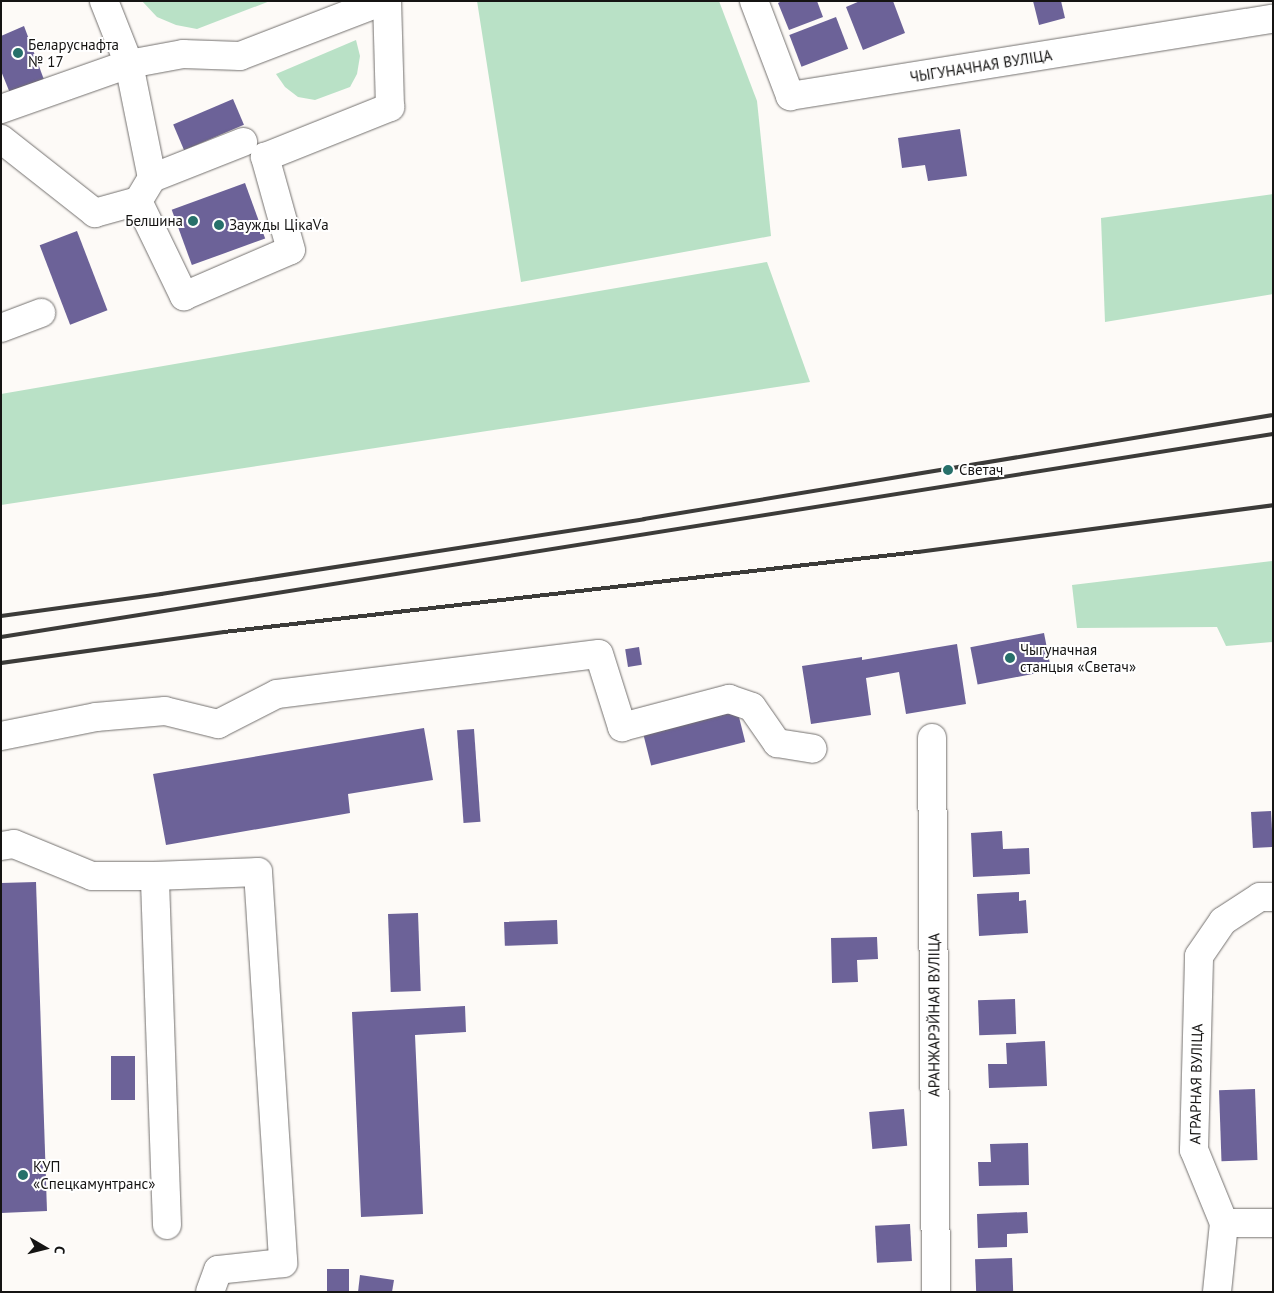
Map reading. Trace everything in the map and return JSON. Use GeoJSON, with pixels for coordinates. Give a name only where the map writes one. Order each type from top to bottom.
{"type":"FeatureCollection","features":[{"type":"Feature","properties":{"kind":"street"},"geometry":{"type":"LineString","coordinates":[[1,139],[95,213],[138,201],[152,178],[129,64],[104,1]]}},
{"type":"Feature","properties":{"kind":"street"},"geometry":{"type":"LineString","coordinates":[[1,109],[129,64],[183,54],[240,56],[383,1]]}},
{"type":"Feature","properties":{"kind":"street"},"geometry":{"type":"LineString","coordinates":[[152,178],[254,150],[390,107],[387,1]]}},
{"type":"Feature","properties":{"kind":"street","name":"ЧЫГУНАЧНАЯ ВУЛІЦА"},"geometry":{"type":"LineString","coordinates":[[754,1],[790,96],[1273,20]]}},
{"type":"Feature","properties":{"kind":"street"},"geometry":{"type":"LineString","coordinates":[[138,201],[184,296],[291,250],[254,150]]}},
{"type":"Feature","properties":{"kind":"street"},"geometry":{"type":"LineString","coordinates":[[1,328],[42,312]]}},
{"type":"Feature","properties":{"kind":"street"},"geometry":{"type":"LineString","coordinates":[[1,736],[96,717],[165,711],[218,724],[277,694],[599,654],[622,727],[728,699],[752,707],[777,743],[813,749]]}},
{"type":"Feature","properties":{"kind":"street","name":"АРАНЖАРЭЙНАЯ ВУЛІЦА"},"geometry":{"type":"LineString","coordinates":[[932,738],[936,1292]]}},
{"type":"Feature","properties":{"kind":"street"},"geometry":{"type":"LineString","coordinates":[[1,846],[14,844],[92,876],[155,876],[258,872],[283,1264],[218,1270],[210,1292]]}},
{"type":"Feature","properties":{"kind":"street"},"geometry":{"type":"LineString","coordinates":[[155,876],[167,1225]]}},
{"type":"Feature","properties":{"kind":"street","name":"АГРАРНАЯ ВУЛІЦА"},"geometry":{"type":"LineString","coordinates":[[1217,1292],[1224,1223],[1194,1150],[1199,956],[1222,921],[1266,897]]}},
{"type":"Feature","properties":{"kind":"street"},"geometry":{"type":"LineString","coordinates":[[1224,1223],[1273,1222]]}},
{"type":"Feature","properties":{"kind":"green space"},"geometry":{"type":"Polygon","coordinates":[[[142,1],[270,1],[197,29],[176,25],[157,17],[142,1]]]}},
{"type":"Feature","properties":{"kind":"green space"},"geometry":{"type":"Polygon","coordinates":[[[477,1],[719,1],[757,101],[771,236],[521,282],[477,1]]]}},
{"type":"Feature","properties":{"kind":"green space"},"geometry":{"type":"Polygon","coordinates":[[[356,40],[360,56],[357,74],[350,87],[315,100],[298,97],[285,87],[276,74],[356,40]]]}},
{"type":"Feature","properties":{"kind":"green space"},"geometry":{"type":"Polygon","coordinates":[[[1273,194],[1273,294],[1105,322],[1101,218],[1273,194]]]}},
{"type":"Feature","properties":{"kind":"green space"},"geometry":{"type":"Polygon","coordinates":[[[767,262],[810,382],[1,505],[1,394],[767,262]]]}},
{"type":"Feature","properties":{"kind":"green space"},"geometry":{"type":"Polygon","coordinates":[[[1273,561],[1273,642],[1226,646],[1217,627],[1077,628],[1072,585],[1273,561]]]}},
{"type":"Feature","properties":{"kind":"building"},"geometry":{"type":"Polygon","coordinates":[[[782,1],[817,1],[823,17],[789,30],[778,3],[782,1]]]}},
{"type":"Feature","properties":{"kind":"building"},"geometry":{"type":"Polygon","coordinates":[[[860,1],[893,1],[905,33],[863,50],[846,7],[860,1]]]}},
{"type":"Feature","properties":{"kind":"building"},"geometry":{"type":"Polygon","coordinates":[[[1033,1],[1061,1],[1065,18],[1039,25],[1033,1]]]}},
{"type":"Feature","properties":{"kind":"building"},"geometry":{"type":"Polygon","coordinates":[[[836,17],[848,49],[802,67],[789,35],[836,17]]]}},
{"type":"Feature","properties":{"kind":"building","name":"Беларуснафта № 17"},"geometry":{"type":"Polygon","coordinates":[[[24,26],[46,85],[12,98],[1,71],[1,36],[24,26]]]}},
{"type":"Feature","properties":{"kind":"building"},"geometry":{"type":"Polygon","coordinates":[[[233,99],[244,125],[184,150],[173,124],[233,99]]]}},
{"type":"Feature","properties":{"kind":"building"},"geometry":{"type":"Polygon","coordinates":[[[960,129],[967,176],[928,181],[925,165],[902,168],[898,138],[960,129]]]}},
{"type":"Feature","properties":{"kind":"building","name":"Заужды ЦікаVа"},"geometry":{"type":"Polygon","coordinates":[[[245,183],[265,238],[192,265],[172,210],[245,183]]]}},
{"type":"Feature","properties":{"kind":"building"},"geometry":{"type":"Polygon","coordinates":[[[77,231],[107,310],[70,325],[40,245],[77,231]]]}},
{"type":"Feature","properties":{"kind":"building","name":"Чыгуначная станцыя «Светач»"},"geometry":{"type":"Polygon","coordinates":[[[1044,633],[1051,670],[978,685],[970,647],[1044,633]]]}},
{"type":"Feature","properties":{"kind":"building"},"geometry":{"type":"Polygon","coordinates":[[[957,644],[966,704],[906,714],[899,672],[866,678],[871,715],[811,724],[802,666],[862,657],[862,660],[957,644]]]}},
{"type":"Feature","properties":{"kind":"building"},"geometry":{"type":"Polygon","coordinates":[[[639,647],[642,665],[628,667],[625,649],[639,647]]]}},
{"type":"Feature","properties":{"kind":"building"},"geometry":{"type":"Polygon","coordinates":[[[737,709],[745,742],[651,765],[643,732],[737,709]]]}},
{"type":"Feature","properties":{"kind":"building"},"geometry":{"type":"Polygon","coordinates":[[[424,728],[433,780],[348,794],[350,813],[166,845],[153,774],[424,728]]]}},
{"type":"Feature","properties":{"kind":"building"},"geometry":{"type":"Polygon","coordinates":[[[474,729],[480,822],[464,823],[457,730],[474,729]]]}},
{"type":"Feature","properties":{"kind":"building"},"geometry":{"type":"Polygon","coordinates":[[[1271,811],[1273,847],[1253,848],[1251,812],[1271,811]]]}},
{"type":"Feature","properties":{"kind":"building"},"geometry":{"type":"Polygon","coordinates":[[[1002,831],[1003,849],[1029,848],[1030,874],[973,877],[971,833],[1002,831]]]}},
{"type":"Feature","properties":{"kind":"building"},"geometry":{"type":"Polygon","coordinates":[[[36,882],[47,1211],[1,1213],[1,883],[36,882]]]}},
{"type":"Feature","properties":{"kind":"building"},"geometry":{"type":"Polygon","coordinates":[[[1019,892],[1019,901],[1026,900],[1028,933],[979,936],[977,894],[1019,892]]]}},
{"type":"Feature","properties":{"kind":"building"},"geometry":{"type":"Polygon","coordinates":[[[418,913],[421,991],[391,992],[388,914],[418,913]]]}},
{"type":"Feature","properties":{"kind":"building"},"geometry":{"type":"Polygon","coordinates":[[[557,920],[558,944],[505,946],[504,922],[557,920]]]}},
{"type":"Feature","properties":{"kind":"building"},"geometry":{"type":"Polygon","coordinates":[[[877,937],[878,959],[857,960],[858,982],[832,983],[831,938],[877,937]]]}},
{"type":"Feature","properties":{"kind":"building"},"geometry":{"type":"Polygon","coordinates":[[[1015,999],[1016,1034],[979,1035],[978,1000],[1015,999]]]}},
{"type":"Feature","properties":{"kind":"building"},"geometry":{"type":"Polygon","coordinates":[[[465,1006],[466,1032],[415,1035],[423,1214],[361,1217],[352,1012],[465,1006]]]}},
{"type":"Feature","properties":{"kind":"building"},"geometry":{"type":"Polygon","coordinates":[[[1045,1041],[1047,1086],[989,1088],[988,1064],[1007,1064],[1006,1043],[1045,1041]]]}},
{"type":"Feature","properties":{"kind":"building"},"geometry":{"type":"Polygon","coordinates":[[[111,1056],[135,1056],[135,1100],[111,1100],[111,1056]]]}},
{"type":"Feature","properties":{"kind":"building"},"geometry":{"type":"Polygon","coordinates":[[[1255,1089],[1257,1160],[1221,1161],[1219,1090],[1255,1089]]]}},
{"type":"Feature","properties":{"kind":"building"},"geometry":{"type":"Polygon","coordinates":[[[904,1109],[907,1146],[872,1149],[869,1112],[904,1109]]]}},
{"type":"Feature","properties":{"kind":"building"},"geometry":{"type":"Polygon","coordinates":[[[1028,1143],[1029,1185],[979,1186],[978,1162],[991,1162],[990,1144],[1028,1143]]]}},
{"type":"Feature","properties":{"kind":"building"},"geometry":{"type":"Polygon","coordinates":[[[1027,1212],[1028,1233],[1007,1234],[1007,1247],[978,1248],[977,1214],[1027,1212]]]}},
{"type":"Feature","properties":{"kind":"building"},"geometry":{"type":"Polygon","coordinates":[[[910,1224],[912,1261],[877,1263],[875,1226],[910,1224]]]}},
{"type":"Feature","properties":{"kind":"building"},"geometry":{"type":"Polygon","coordinates":[[[1012,1258],[1013,1292],[976,1292],[975,1259],[1012,1258]]]}},
{"type":"Feature","properties":{"kind":"building"},"geometry":{"type":"Polygon","coordinates":[[[327,1269],[349,1269],[349,1292],[327,1292],[327,1269]]]}},
{"type":"Feature","properties":{"kind":"building"},"geometry":{"type":"Polygon","coordinates":[[[360,1275],[394,1280],[392,1292],[358,1292],[360,1275]]]}},
{"type":"Feature","properties":{"kind":"railway"},"geometry":{"type":"LineString","coordinates":[[1,616],[161,594],[644,519],[1273,415]]}},
{"type":"Feature","properties":{"kind":"railway"},"geometry":{"type":"LineString","coordinates":[[1,637],[1273,434]]}},
{"type":"Feature","properties":{"kind":"railway"},"geometry":{"type":"LineString","coordinates":[[1,663],[224,632],[918,552],[1273,505]]}},
{"type":"Feature","properties":{"kind":"place","name":"Беларуснафта № 17"},"geometry":{"type":"Point","coordinates":[18,53]}},
{"type":"Feature","properties":{"kind":"place","name":"Белшина"},"geometry":{"type":"Point","coordinates":[193,221]}},
{"type":"Feature","properties":{"kind":"place","name":"Заужды ЦікаVа"},"geometry":{"type":"Point","coordinates":[219,225]}},
{"type":"Feature","properties":{"kind":"place","name":"Светач"},"geometry":{"type":"Point","coordinates":[948,470]}},
{"type":"Feature","properties":{"kind":"place","name":"Чыгуначная станцыя «Светач»"},"geometry":{"type":"Point","coordinates":[1010,658]}},
{"type":"Feature","properties":{"kind":"place","name":"КУП «Спецкамунтранс»"},"geometry":{"type":"Point","coordinates":[23,1175]}}]}
